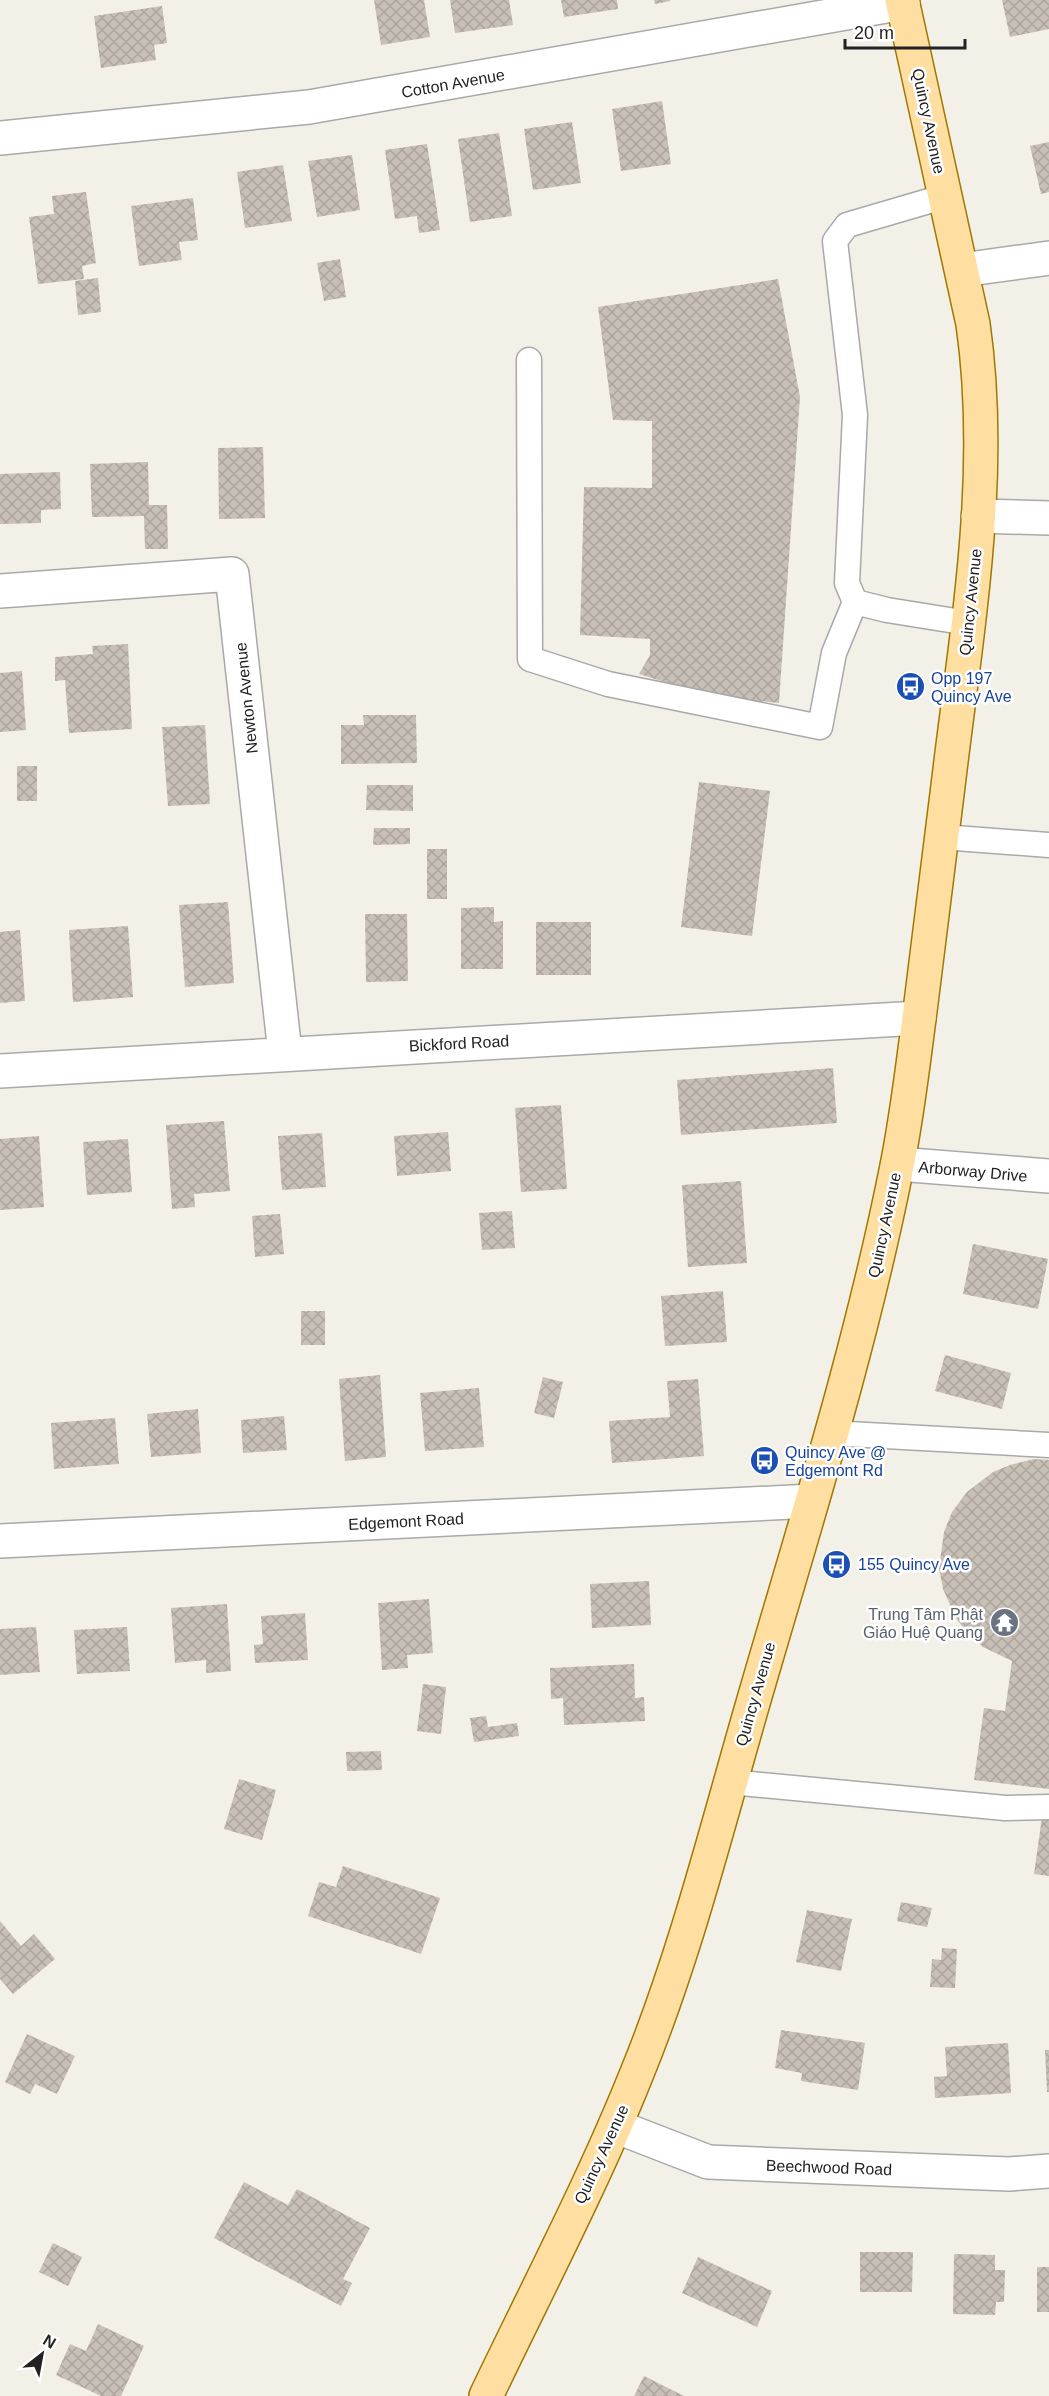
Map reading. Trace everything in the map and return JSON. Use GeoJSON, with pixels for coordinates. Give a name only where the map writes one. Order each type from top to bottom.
{"type":"FeatureCollection","features":[{"type":"Feature","properties":{"kind":"main road","name":"Quincy Avenue"},"geometry":{"type":"LineString","coordinates":[[486,2396],[615,2126],[672,1978],[812,1500],[873,1280],[898,1164],[919,1018],[968,623],[978,516],[981,452],[980,393],[973,324],[903,1]]}},
{"type":"Feature","properties":{"kind":"street","name":"Cotton Avenue"},"geometry":{"type":"LineString","coordinates":[[0,138],[309,108],[903,1]]}},
{"type":"Feature","properties":{"kind":"street"},"geometry":{"type":"LineString","coordinates":[[962,270],[1049,258]]}},
{"type":"Feature","properties":{"kind":"street"},"geometry":{"type":"LineString","coordinates":[[978,516],[1049,518]]}},
{"type":"Feature","properties":{"kind":"street","name":"Newton Avenue"},"geometry":{"type":"LineString","coordinates":[[0,591],[232,574],[285,1053]]}},
{"type":"Feature","properties":{"kind":"street","name":"Bickford Road"},"geometry":{"type":"LineString","coordinates":[[0,1071],[919,1018]]}},
{"type":"Feature","properties":{"kind":"street","name":"Arborway Drive"},"geometry":{"type":"LineString","coordinates":[[898,1164],[1049,1176]]}},
{"type":"Feature","properties":{"kind":"street","name":"Edgemont Road"},"geometry":{"type":"LineString","coordinates":[[0,1541],[812,1500]]}},
{"type":"Feature","properties":{"kind":"street","name":"Beechwood Road"},"geometry":{"type":"LineString","coordinates":[[615,2126],[708,2162],[1009,2174],[1049,2171]]}},
{"type":"Feature","properties":{"kind":"lane"},"geometry":{"type":"LineString","coordinates":[[529,360],[530,659],[608,684],[820,727],[834,653],[855,602],[847,583],[855,415],[835,241],[847,225],[946,196]]}},
{"type":"Feature","properties":{"kind":"lane"},"geometry":{"type":"LineString","coordinates":[[855,602],[887,610],[968,623]]}},
{"type":"Feature","properties":{"kind":"lane"},"geometry":{"type":"LineString","coordinates":[[942,837],[1049,845]]}},
{"type":"Feature","properties":{"kind":"lane"},"geometry":{"type":"LineString","coordinates":[[830,1433],[1049,1444]]}},
{"type":"Feature","properties":{"kind":"lane"},"geometry":{"type":"LineString","coordinates":[[730,1782],[1005,1808],[1049,1807]]}},
{"type":"Feature","properties":{"kind":"building"},"geometry":{"type":"Polygon","coordinates":[[[374,0],[424,0],[430,37],[381,45],[374,0]]]}},
{"type":"Feature","properties":{"kind":"building"},"geometry":{"type":"Polygon","coordinates":[[[450,0],[509,0],[513,25],[455,33],[450,0]]]}},
{"type":"Feature","properties":{"kind":"building"},"geometry":{"type":"Polygon","coordinates":[[[561,0],[617,0],[618,9],[564,17],[561,0]]]}},
{"type":"Feature","properties":{"kind":"building"},"geometry":{"type":"Polygon","coordinates":[[[654,0],[670,0],[670,1],[655,4],[654,0]]]}},
{"type":"Feature","properties":{"kind":"building"},"geometry":{"type":"Polygon","coordinates":[[[1002,0],[1049,0],[1049,29],[1010,37],[1002,0]]]}},
{"type":"Feature","properties":{"kind":"building"},"geometry":{"type":"Polygon","coordinates":[[[162,6],[167,43],[154,45],[156,60],[101,68],[94,16],[162,6]]]}},
{"type":"Feature","properties":{"kind":"building"},"geometry":{"type":"Polygon","coordinates":[[[662,101],[671,164],[621,171],[612,109],[662,101]]]}},
{"type":"Feature","properties":{"kind":"building"},"geometry":{"type":"Polygon","coordinates":[[[572,122],[581,183],[533,190],[524,129],[572,122]]]}},
{"type":"Feature","properties":{"kind":"building"},"geometry":{"type":"Polygon","coordinates":[[[499,133],[512,216],[470,222],[458,139],[499,133]]]}},
{"type":"Feature","properties":{"kind":"building"},"geometry":{"type":"Polygon","coordinates":[[[1049,142],[1049,192],[1041,194],[1030,146],[1049,142]]]}},
{"type":"Feature","properties":{"kind":"building"},"geometry":{"type":"Polygon","coordinates":[[[427,144],[440,230],[419,233],[417,216],[395,219],[385,150],[427,144]]]}},
{"type":"Feature","properties":{"kind":"building"},"geometry":{"type":"Polygon","coordinates":[[[352,155],[360,210],[317,217],[308,161],[352,155]]]}},
{"type":"Feature","properties":{"kind":"building"},"geometry":{"type":"Polygon","coordinates":[[[283,165],[292,221],[245,228],[237,172],[283,165]]]}},
{"type":"Feature","properties":{"kind":"building"},"geometry":{"type":"Polygon","coordinates":[[[86,192],[96,263],[82,266],[84,279],[38,284],[29,217],[54,214],[52,196],[86,192]]]}},
{"type":"Feature","properties":{"kind":"building"},"geometry":{"type":"Polygon","coordinates":[[[193,198],[198,240],[179,242],[182,260],[139,266],[131,206],[193,198]]]}},
{"type":"Feature","properties":{"kind":"building"},"geometry":{"type":"Polygon","coordinates":[[[340,259],[346,297],[324,301],[317,263],[340,259]]]}},
{"type":"Feature","properties":{"kind":"building"},"geometry":{"type":"Polygon","coordinates":[[[98,278],[101,312],[78,315],[75,281],[98,278]]]}},
{"type":"Feature","properties":{"kind":"building"},"geometry":{"type":"Polygon","coordinates":[[[778,279],[800,397],[779,703],[709,696],[639,674],[650,655],[650,639],[580,635],[584,487],[652,488],[652,421],[613,420],[598,307],[778,279]]]}},
{"type":"Feature","properties":{"kind":"building"},"geometry":{"type":"Polygon","coordinates":[[[263,447],[265,518],[219,519],[218,448],[263,447]]]}},
{"type":"Feature","properties":{"kind":"building"},"geometry":{"type":"Polygon","coordinates":[[[148,462],[149,505],[167,505],[168,549],[145,549],[144,516],[92,517],[90,464],[148,462]]]}},
{"type":"Feature","properties":{"kind":"building"},"geometry":{"type":"Polygon","coordinates":[[[60,472],[61,509],[41,510],[41,523],[0,524],[0,474],[60,472]]]}},
{"type":"Feature","properties":{"kind":"building"},"geometry":{"type":"Polygon","coordinates":[[[128,644],[132,729],[69,733],[65,680],[55,681],[55,657],[93,654],[92,646],[128,644]]]}},
{"type":"Feature","properties":{"kind":"building"},"geometry":{"type":"Polygon","coordinates":[[[22,671],[26,730],[0,732],[0,673],[22,671]]]}},
{"type":"Feature","properties":{"kind":"building"},"geometry":{"type":"Polygon","coordinates":[[[363,715],[416,715],[417,763],[341,764],[341,725],[364,725],[363,715]]]}},
{"type":"Feature","properties":{"kind":"building"},"geometry":{"type":"Polygon","coordinates":[[[205,725],[210,804],[168,806],[162,727],[205,725]]]}},
{"type":"Feature","properties":{"kind":"building"},"geometry":{"type":"Polygon","coordinates":[[[17,766],[37,766],[37,801],[17,801],[17,766]]]}},
{"type":"Feature","properties":{"kind":"building"},"geometry":{"type":"Polygon","coordinates":[[[699,782],[770,791],[752,936],[681,927],[699,782]]]}},
{"type":"Feature","properties":{"kind":"building"},"geometry":{"type":"Polygon","coordinates":[[[367,785],[413,785],[413,811],[366,810],[367,785]]]}},
{"type":"Feature","properties":{"kind":"building"},"geometry":{"type":"Polygon","coordinates":[[[374,828],[410,828],[410,844],[373,845],[374,828]]]}},
{"type":"Feature","properties":{"kind":"building"},"geometry":{"type":"Polygon","coordinates":[[[427,849],[447,849],[447,899],[427,899],[427,849]]]}},
{"type":"Feature","properties":{"kind":"building"},"geometry":{"type":"Polygon","coordinates":[[[228,902],[234,983],[185,987],[179,905],[228,902]]]}},
{"type":"Feature","properties":{"kind":"building"},"geometry":{"type":"Polygon","coordinates":[[[494,907],[494,922],[503,921],[503,969],[461,969],[461,908],[494,907]]]}},
{"type":"Feature","properties":{"kind":"building"},"geometry":{"type":"Polygon","coordinates":[[[365,914],[407,914],[408,981],[366,982],[365,914]]]}},
{"type":"Feature","properties":{"kind":"building"},"geometry":{"type":"Polygon","coordinates":[[[536,922],[591,922],[591,975],[536,975],[536,922]]]}},
{"type":"Feature","properties":{"kind":"building"},"geometry":{"type":"Polygon","coordinates":[[[128,926],[133,997],[73,1002],[69,930],[128,926]]]}},
{"type":"Feature","properties":{"kind":"building"},"geometry":{"type":"Polygon","coordinates":[[[20,930],[25,1001],[0,1003],[0,932],[20,930]]]}},
{"type":"Feature","properties":{"kind":"building"},"geometry":{"type":"Polygon","coordinates":[[[833,1068],[837,1123],[681,1135],[677,1080],[833,1068]]]}},
{"type":"Feature","properties":{"kind":"building"},"geometry":{"type":"Polygon","coordinates":[[[561,1105],[567,1189],[521,1192],[515,1108],[561,1105]]]}},
{"type":"Feature","properties":{"kind":"building"},"geometry":{"type":"Polygon","coordinates":[[[224,1121],[230,1191],[194,1194],[195,1207],[172,1209],[166,1125],[224,1121]]]}},
{"type":"Feature","properties":{"kind":"building"},"geometry":{"type":"Polygon","coordinates":[[[448,1132],[451,1171],[397,1176],[394,1136],[448,1132]]]}},
{"type":"Feature","properties":{"kind":"building"},"geometry":{"type":"Polygon","coordinates":[[[322,1133],[326,1187],[282,1190],[278,1136],[322,1133]]]}},
{"type":"Feature","properties":{"kind":"building"},"geometry":{"type":"Polygon","coordinates":[[[39,1136],[44,1207],[0,1210],[0,1139],[39,1136]]]}},
{"type":"Feature","properties":{"kind":"building"},"geometry":{"type":"Polygon","coordinates":[[[128,1139],[132,1192],[87,1195],[83,1142],[128,1139]]]}},
{"type":"Feature","properties":{"kind":"building"},"geometry":{"type":"Polygon","coordinates":[[[741,1181],[747,1263],[688,1267],[682,1185],[741,1181]]]}},
{"type":"Feature","properties":{"kind":"building"},"geometry":{"type":"Polygon","coordinates":[[[512,1211],[515,1248],[482,1250],[479,1213],[512,1211]]]}},
{"type":"Feature","properties":{"kind":"building"},"geometry":{"type":"Polygon","coordinates":[[[280,1214],[284,1254],[255,1257],[252,1216],[280,1214]]]}},
{"type":"Feature","properties":{"kind":"building"},"geometry":{"type":"Polygon","coordinates":[[[973,1244],[1048,1259],[1038,1309],[963,1294],[973,1244]]]}},
{"type":"Feature","properties":{"kind":"building"},"geometry":{"type":"Polygon","coordinates":[[[723,1291],[727,1342],[665,1346],[661,1296],[723,1291]]]}},
{"type":"Feature","properties":{"kind":"building"},"geometry":{"type":"Polygon","coordinates":[[[301,1311],[325,1311],[325,1345],[301,1345],[301,1311]]]}},
{"type":"Feature","properties":{"kind":"building"},"geometry":{"type":"Polygon","coordinates":[[[945,1355],[1011,1373],[1002,1409],[935,1391],[945,1355]]]}},
{"type":"Feature","properties":{"kind":"building"},"geometry":{"type":"Polygon","coordinates":[[[380,1375],[386,1457],[345,1461],[339,1379],[380,1375]]]}},
{"type":"Feature","properties":{"kind":"building"},"geometry":{"type":"Polygon","coordinates":[[[543,1377],[563,1382],[554,1418],[534,1413],[543,1377]]]}},
{"type":"Feature","properties":{"kind":"building"},"geometry":{"type":"Polygon","coordinates":[[[698,1379],[704,1456],[612,1463],[609,1421],[670,1417],[667,1381],[698,1379]]]}},
{"type":"Feature","properties":{"kind":"building"},"geometry":{"type":"Polygon","coordinates":[[[479,1388],[484,1447],[425,1451],[420,1393],[479,1388]]]}},
{"type":"Feature","properties":{"kind":"building"},"geometry":{"type":"Polygon","coordinates":[[[198,1409],[201,1453],[151,1457],[147,1414],[198,1409]]]}},
{"type":"Feature","properties":{"kind":"building"},"geometry":{"type":"Polygon","coordinates":[[[284,1416],[287,1450],[243,1453],[241,1420],[284,1416]]]}},
{"type":"Feature","properties":{"kind":"building"},"geometry":{"type":"Polygon","coordinates":[[[115,1418],[119,1464],[54,1469],[51,1423],[115,1418]]]}},
{"type":"Feature","properties":{"kind":"building","name":"Trung Tâm Phật Giáo Huệ Quang"},"geometry":{"type":"Polygon","coordinates":[[[1034,1459],[1049,1460],[1049,1789],[974,1780],[984,1708],[1005,1711],[1012,1661],[983,1647],[967,1633],[956,1618],[943,1589],[939,1568],[944,1532],[952,1512],[967,1492],[993,1472],[1034,1459]]]}},
{"type":"Feature","properties":{"kind":"building"},"geometry":{"type":"Polygon","coordinates":[[[649,1581],[651,1625],[592,1628],[590,1584],[649,1581]]]}},
{"type":"Feature","properties":{"kind":"building"},"geometry":{"type":"Polygon","coordinates":[[[429,1599],[433,1653],[407,1655],[408,1668],[382,1670],[378,1603],[429,1599]]]}},
{"type":"Feature","properties":{"kind":"building"},"geometry":{"type":"Polygon","coordinates":[[[227,1604],[231,1671],[206,1673],[206,1660],[175,1663],[171,1608],[227,1604]]]}},
{"type":"Feature","properties":{"kind":"building"},"geometry":{"type":"Polygon","coordinates":[[[305,1613],[308,1660],[255,1663],[254,1645],[263,1644],[261,1616],[305,1613]]]}},
{"type":"Feature","properties":{"kind":"building"},"geometry":{"type":"Polygon","coordinates":[[[36,1627],[40,1672],[0,1675],[0,1629],[36,1627]]]}},
{"type":"Feature","properties":{"kind":"building"},"geometry":{"type":"Polygon","coordinates":[[[127,1627],[130,1671],[77,1674],[74,1630],[127,1627]]]}},
{"type":"Feature","properties":{"kind":"building"},"geometry":{"type":"Polygon","coordinates":[[[634,1664],[635,1698],[644,1697],[645,1721],[564,1725],[563,1698],[551,1699],[550,1668],[634,1664]]]}},
{"type":"Feature","properties":{"kind":"building"},"geometry":{"type":"Polygon","coordinates":[[[423,1684],[446,1687],[441,1734],[417,1731],[423,1684]]]}},
{"type":"Feature","properties":{"kind":"building"},"geometry":{"type":"Polygon","coordinates":[[[486,1716],[488,1727],[517,1723],[519,1736],[474,1742],[470,1718],[486,1716]]]}},
{"type":"Feature","properties":{"kind":"building"},"geometry":{"type":"Polygon","coordinates":[[[381,1751],[382,1770],[347,1771],[346,1752],[381,1751]]]}},
{"type":"Feature","properties":{"kind":"building"},"geometry":{"type":"Polygon","coordinates":[[[239,1779],[276,1790],[262,1840],[224,1829],[239,1779]]]}},
{"type":"Feature","properties":{"kind":"building"},"geometry":{"type":"Polygon","coordinates":[[[1042,1817],[1049,1818],[1049,1876],[1034,1874],[1042,1817]]]}},
{"type":"Feature","properties":{"kind":"building"},"geometry":{"type":"Polygon","coordinates":[[[343,1866],[440,1898],[421,1954],[308,1916],[319,1882],[336,1887],[343,1866]]]}},
{"type":"Feature","properties":{"kind":"building"},"geometry":{"type":"Polygon","coordinates":[[[901,1902],[932,1908],[927,1927],[897,1921],[901,1902]]]}},
{"type":"Feature","properties":{"kind":"building"},"geometry":{"type":"Polygon","coordinates":[[[807,1910],[852,1919],[841,1971],[796,1962],[807,1910]]]}},
{"type":"Feature","properties":{"kind":"building"},"geometry":{"type":"Polygon","coordinates":[[[0,1921],[21,1946],[34,1934],[55,1959],[13,1994],[0,1979],[0,1921]]]}},
{"type":"Feature","properties":{"kind":"building"},"geometry":{"type":"Polygon","coordinates":[[[942,1948],[957,1949],[955,1988],[930,1987],[932,1959],[941,1960],[942,1948]]]}},
{"type":"Feature","properties":{"kind":"building"},"geometry":{"type":"Polygon","coordinates":[[[781,2030],[865,2043],[858,2090],[801,2081],[802,2073],[775,2068],[781,2030]]]}},
{"type":"Feature","properties":{"kind":"building"},"geometry":{"type":"Polygon","coordinates":[[[27,2034],[75,2056],[57,2094],[35,2084],[30,2094],[5,2082],[27,2034]]]}},
{"type":"Feature","properties":{"kind":"building"},"geometry":{"type":"Polygon","coordinates":[[[1008,2043],[1011,2093],[935,2098],[934,2077],[947,2076],[945,2047],[1008,2043]]]}},
{"type":"Feature","properties":{"kind":"building"},"geometry":{"type":"Polygon","coordinates":[[[1045,2050],[1049,2050],[1049,2092],[1047,2092],[1045,2050]]]}},
{"type":"Feature","properties":{"kind":"building"},"geometry":{"type":"Polygon","coordinates":[[[244,2182],[288,2205],[297,2189],[370,2228],[343,2279],[352,2283],[341,2306],[214,2238],[244,2182]]]}},
{"type":"Feature","properties":{"kind":"building"},"geometry":{"type":"Polygon","coordinates":[[[53,2243],[82,2257],[68,2286],[39,2272],[53,2243]]]}},
{"type":"Feature","properties":{"kind":"building"},"geometry":{"type":"Polygon","coordinates":[[[860,2252],[913,2252],[912,2292],[860,2292],[860,2252]]]}},
{"type":"Feature","properties":{"kind":"building"},"geometry":{"type":"Polygon","coordinates":[[[954,2254],[995,2255],[995,2270],[1005,2270],[1004,2302],[996,2302],[995,2315],[953,2314],[954,2254]]]}},
{"type":"Feature","properties":{"kind":"building"},"geometry":{"type":"Polygon","coordinates":[[[698,2257],[772,2291],[757,2327],[682,2293],[698,2257]]]}},
{"type":"Feature","properties":{"kind":"building"},"geometry":{"type":"Polygon","coordinates":[[[1037,2267],[1049,2267],[1049,2312],[1037,2312],[1037,2267]]]}},
{"type":"Feature","properties":{"kind":"building"},"geometry":{"type":"Polygon","coordinates":[[[98,2324],[144,2346],[121,2396],[101,2396],[56,2375],[70,2344],[86,2351],[98,2324]]]}},
{"type":"Feature","properties":{"kind":"building"},"geometry":{"type":"Polygon","coordinates":[[[644,2376],[684,2396],[634,2396],[644,2376]]]}},
{"type":"Feature","properties":{"kind":"place","name":"Opp 197 Quincy Ave"},"geometry":{"type":"Point","coordinates":[910,687]}},
{"type":"Feature","properties":{"kind":"place","name":"Quincy Ave @ Edgemont Rd"},"geometry":{"type":"Point","coordinates":[764,1461]}},
{"type":"Feature","properties":{"kind":"place","name":"155 Quincy Ave"},"geometry":{"type":"Point","coordinates":[837,1564]}},
{"type":"Feature","properties":{"kind":"place","name":"Trung Tâm Phật Giáo Huệ Quang"},"geometry":{"type":"Point","coordinates":[1004,1623]}}]}
